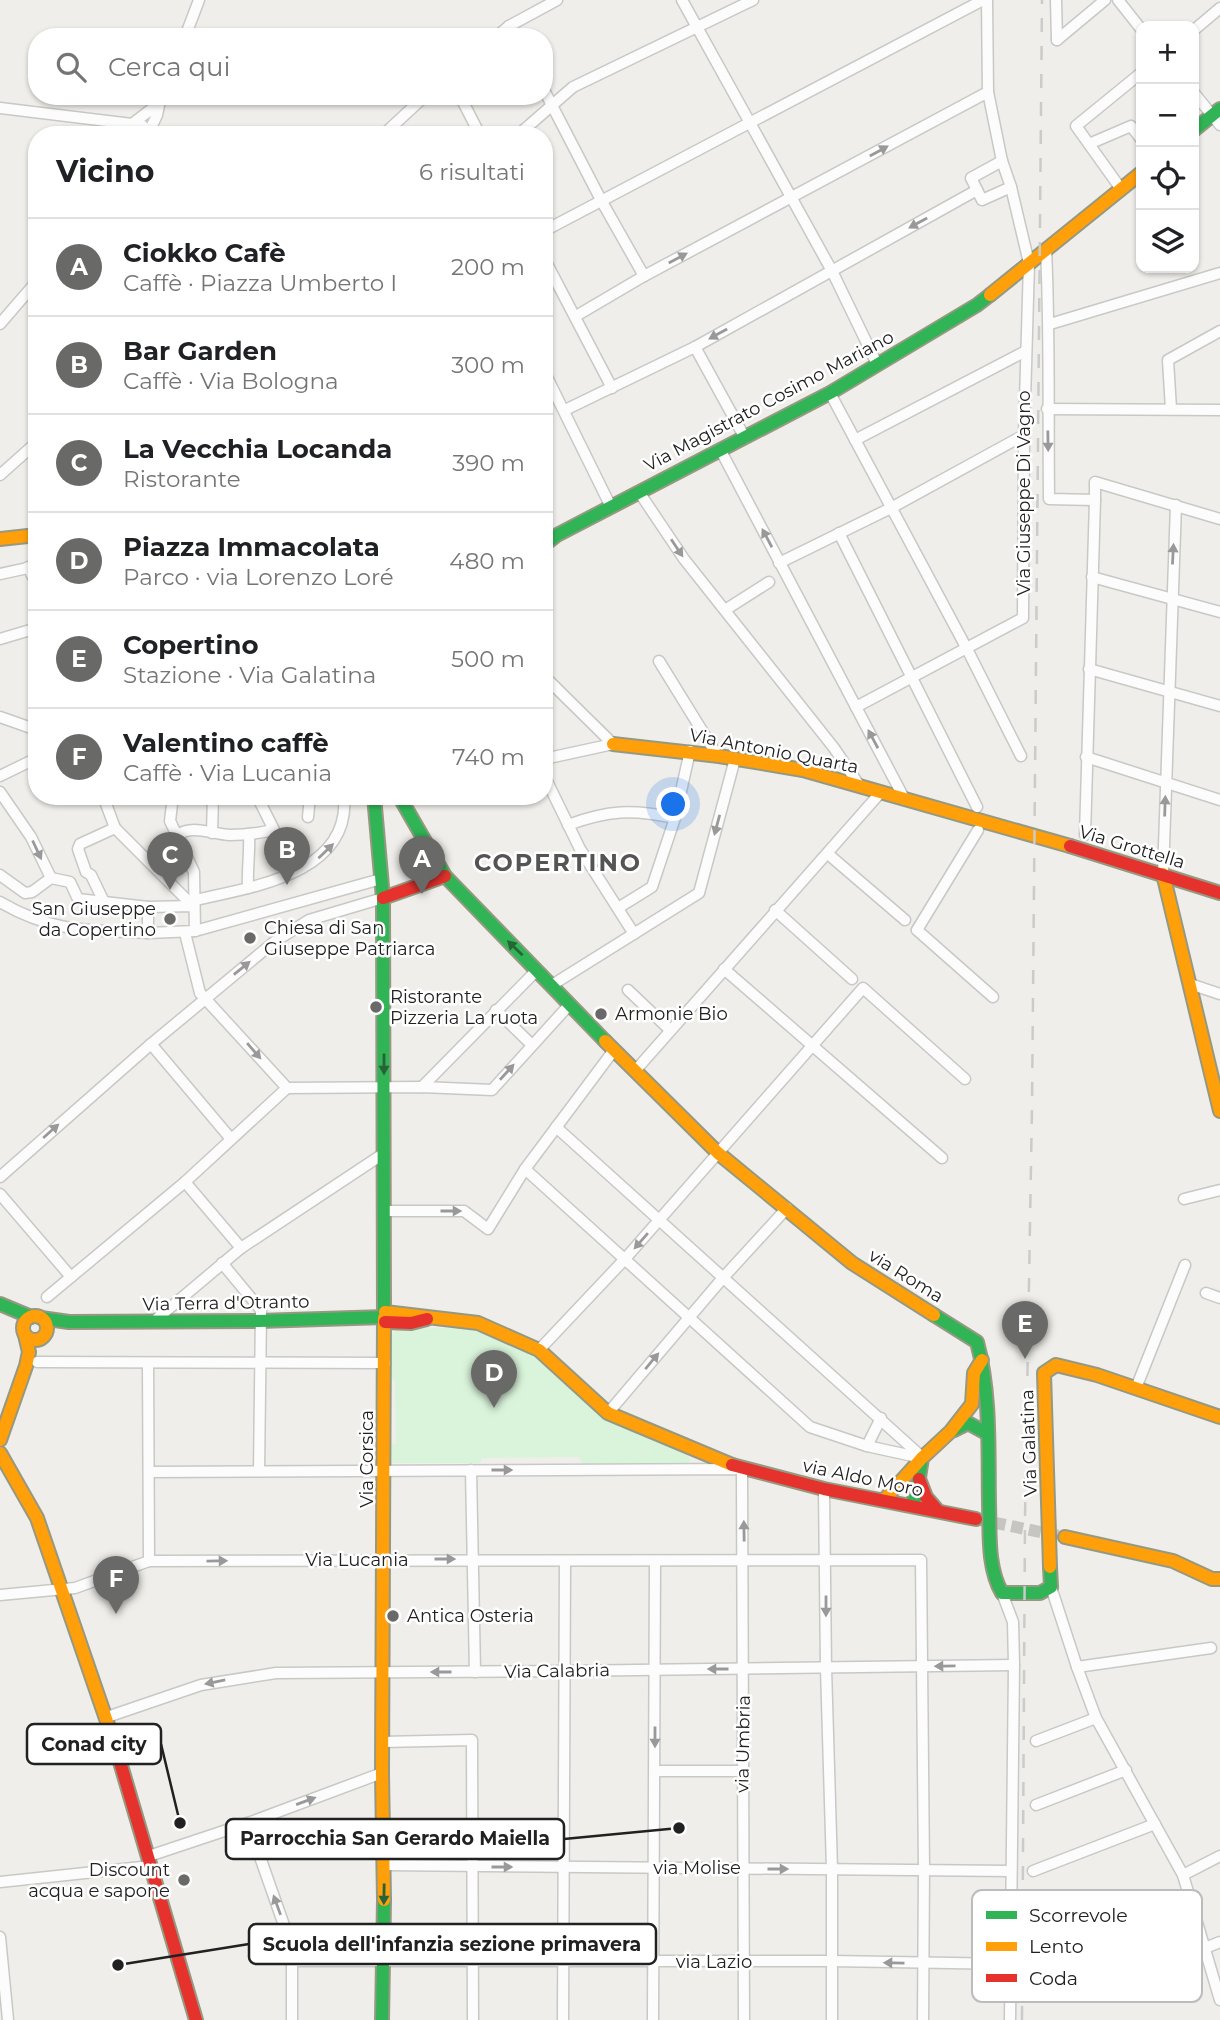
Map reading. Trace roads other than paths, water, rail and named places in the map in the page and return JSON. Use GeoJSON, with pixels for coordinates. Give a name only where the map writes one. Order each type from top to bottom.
{"type":"FeatureCollection","features":[{"type":"Feature","properties":{"kind":"street"},"geometry":{"type":"LineString","coordinates":[[188,28],[199,0]]}},
{"type":"Feature","properties":{"kind":"street"},"geometry":{"type":"LineString","coordinates":[[507,28],[557,0]]}},
{"type":"Feature","properties":{"kind":"street"},"geometry":{"type":"LineString","coordinates":[[682,0],[832,271],[877,365]]}},
{"type":"Feature","properties":{"kind":"street"},"geometry":{"type":"LineString","coordinates":[[553,103],[573,87],[753,0]]}},
{"type":"Feature","properties":{"kind":"street"},"geometry":{"type":"LineString","coordinates":[[553,226],[985,0],[988,92],[1002,161],[1038,256],[1050,324],[1047,409],[1049,499],[1095,500]]}},
{"type":"Feature","properties":{"kind":"street"},"geometry":{"type":"LineString","coordinates":[[1056,0],[1056,40],[1105,0]]}},
{"type":"Feature","properties":{"kind":"street"},"geometry":{"type":"LineString","coordinates":[[1118,0],[1136,23]]}},
{"type":"Feature","properties":{"kind":"street"},"geometry":{"type":"LineString","coordinates":[[1199,26],[1220,8]]}},
{"type":"Feature","properties":{"kind":"street"},"geometry":{"type":"LineString","coordinates":[[1121,189],[1076,126],[1136,77]]}},
{"type":"Feature","properties":{"kind":"street"},"geometry":{"type":"LineString","coordinates":[[576,316],[644,276],[988,92]]}},
{"type":"Feature","properties":{"kind":"street"},"geometry":{"type":"LineString","coordinates":[[1199,98],[1218,116],[1199,127]]}},
{"type":"Feature","properties":{"kind":"street"},"geometry":{"type":"LineString","coordinates":[[144,126],[157,105]]}},
{"type":"Feature","properties":{"kind":"street"},"geometry":{"type":"LineString","coordinates":[[146,126],[157,115],[158,105]]}},
{"type":"Feature","properties":{"kind":"street"},"geometry":{"type":"LineString","coordinates":[[393,126],[415,105]]}},
{"type":"Feature","properties":{"kind":"street"},"geometry":{"type":"LineString","coordinates":[[465,105],[475,126]]}},
{"type":"Feature","properties":{"kind":"street"},"geometry":{"type":"LineString","coordinates":[[528,126],[551,105]]}},
{"type":"Feature","properties":{"kind":"street"},"geometry":{"type":"LineString","coordinates":[[553,105],[644,276]]}},
{"type":"Feature","properties":{"kind":"street"},"geometry":{"type":"LineString","coordinates":[[0,108],[116,126]]}},
{"type":"Feature","properties":{"kind":"street"},"geometry":{"type":"LineString","coordinates":[[1089,144],[1131,126],[1136,132]]}},
{"type":"Feature","properties":{"kind":"street"},"geometry":{"type":"LineString","coordinates":[[1002,161],[971,178],[982,200],[1011,187]]}},
{"type":"Feature","properties":{"kind":"street","name":"Via Magistrato Cosimo Mariano"},"geometry":{"type":"LineString","coordinates":[[553,538],[830,393],[977,305],[1136,177]]}},
{"type":"Feature","properties":{"kind":"street"},"geometry":{"type":"LineString","coordinates":[[565,410],[695,347],[977,190]]}},
{"type":"Feature","properties":{"kind":"street","name":"Via Giuseppe Di Vagno"},"geometry":{"type":"LineString","coordinates":[[856,707],[1023,618],[1026,351],[1038,256]]}},
{"type":"Feature","properties":{"kind":"street"},"geometry":{"type":"LineString","coordinates":[[1050,324],[1220,273]]}},
{"type":"Feature","properties":{"kind":"street"},"geometry":{"type":"LineString","coordinates":[[553,274],[612,388]]}},
{"type":"Feature","properties":{"kind":"street"},"geometry":{"type":"LineString","coordinates":[[0,324],[28,291]]}},
{"type":"Feature","properties":{"kind":"street"},"geometry":{"type":"LineString","coordinates":[[1171,409],[1168,360],[1220,331]]}},
{"type":"Feature","properties":{"kind":"street"},"geometry":{"type":"LineString","coordinates":[[695,347],[745,438]]}},
{"type":"Feature","properties":{"kind":"street"},"geometry":{"type":"LineString","coordinates":[[855,440],[1026,351]]}},
{"type":"Feature","properties":{"kind":"street"},"geometry":{"type":"LineString","coordinates":[[553,388],[611,507]]}},
{"type":"Feature","properties":{"kind":"street"},"geometry":{"type":"LineString","coordinates":[[830,393],[1021,756]]}},
{"type":"Feature","properties":{"kind":"street"},"geometry":{"type":"LineString","coordinates":[[1047,409],[1220,410]]}},
{"type":"Feature","properties":{"kind":"street"},"geometry":{"type":"LineString","coordinates":[[779,563],[891,508],[1024,435]]}},
{"type":"Feature","properties":{"kind":"street"},"geometry":{"type":"LineString","coordinates":[[0,475],[28,450]]}},
{"type":"Feature","properties":{"kind":"street"},"geometry":{"type":"LineString","coordinates":[[720,452],[905,800]]}},
{"type":"Feature","properties":{"kind":"street"},"geometry":{"type":"LineString","coordinates":[[1084,835],[1095,482],[1220,519]]}},
{"type":"Feature","properties":{"kind":"street"},"geometry":{"type":"LineString","coordinates":[[639,492],[684,558],[834,748],[859,785]]}},
{"type":"Feature","properties":{"kind":"street"},"geometry":{"type":"LineString","coordinates":[[1175,506],[1163,874],[1220,1111]]}},
{"type":"Feature","properties":{"kind":"street"},"geometry":{"type":"LineString","coordinates":[[839,533],[977,807]]}},
{"type":"Feature","properties":{"kind":"street"},"geometry":{"type":"LineString","coordinates":[[0,539],[28,536]]}},
{"type":"Feature","properties":{"kind":"street"},"geometry":{"type":"LineString","coordinates":[[0,574],[28,568]]}},
{"type":"Feature","properties":{"kind":"street"},"geometry":{"type":"LineString","coordinates":[[1092,577],[1220,612]]}},
{"type":"Feature","properties":{"kind":"street"},"geometry":{"type":"LineString","coordinates":[[725,610],[769,582]]}},
{"type":"Feature","properties":{"kind":"street"},"geometry":{"type":"LineString","coordinates":[[0,639],[28,631]]}},
{"type":"Feature","properties":{"kind":"street"},"geometry":{"type":"LineString","coordinates":[[659,661],[718,755]]}},
{"type":"Feature","properties":{"kind":"street"},"geometry":{"type":"LineString","coordinates":[[1089,669],[1220,706]]}},
{"type":"Feature","properties":{"kind":"street"},"geometry":{"type":"LineString","coordinates":[[553,685],[613,744]]}},
{"type":"Feature","properties":{"kind":"street"},"geometry":{"type":"LineString","coordinates":[[0,717],[28,727]]}},
{"type":"Feature","properties":{"kind":"street","name":"Via Antonio Quarta"},"geometry":{"type":"LineString","coordinates":[[553,757],[613,744],[718,755],[783,766],[859,785],[1034,835]]}},
{"type":"Feature","properties":{"kind":"street"},"geometry":{"type":"LineString","coordinates":[[618,908],[652,887],[675,818],[690,751]]}},
{"type":"Feature","properties":{"kind":"street"},"geometry":{"type":"LineString","coordinates":[[1086,757],[1220,800]]}},
{"type":"Feature","properties":{"kind":"street"},"geometry":{"type":"LineString","coordinates":[[552,985],[699,893],[735,759]]}},
{"type":"Feature","properties":{"kind":"street"},"geometry":{"type":"LineString","coordinates":[[0,776],[28,762]]}},
{"type":"Feature","properties":{"kind":"street"},"geometry":{"type":"LineString","coordinates":[[0,792],[31,837],[51,878]]}},
{"type":"Feature","properties":{"kind":"street"},"geometry":{"type":"LineString","coordinates":[[635,1071],[881,792]]}},
{"type":"Feature","properties":{"kind":"street"},"geometry":{"type":"LineString","coordinates":[[553,794],[580,849],[634,934]]}},
{"type":"Feature","properties":{"kind":"street"},"geometry":{"type":"LineString","coordinates":[[106,805],[115,828],[194,903]]}},
{"type":"Feature","properties":{"kind":"street"},"geometry":{"type":"LineString","coordinates":[[172,805],[170,821],[192,864],[194,903],[190,932],[200,993],[287,1088]]}},
{"type":"Feature","properties":{"kind":"street"},"geometry":{"type":"LineString","coordinates":[[212,833],[213,805]]}},
{"type":"Feature","properties":{"kind":"street"},"geometry":{"type":"LineString","coordinates":[[175,832],[197,829],[212,833],[249,834],[274,830],[262,805]]}},
{"type":"Feature","properties":{"kind":"street"},"geometry":{"type":"LineString","coordinates":[[308,817],[309,805]]}},
{"type":"Feature","properties":{"kind":"street"},"geometry":{"type":"LineString","coordinates":[[70,882],[78,899],[148,907],[194,903],[248,888],[290,875],[321,856],[336,841],[343,823],[345,805]]}},
{"type":"Feature","properties":{"kind":"street","name":"Via Corsica"},"geometry":{"type":"LineString","coordinates":[[375,805],[383,898],[385,1471],[382,1773],[385,1865],[382,2020]]}},
{"type":"Feature","properties":{"kind":"street","name":"via Roma"},"geometry":{"type":"LineString","coordinates":[[404,805],[445,876],[718,1153],[852,1263],[976,1342],[982,1360]]}},
{"type":"Feature","properties":{"kind":"street"},"geometry":{"type":"LineString","coordinates":[[568,825],[596,814],[642,811],[675,818]]}},
{"type":"Feature","properties":{"kind":"street"},"geometry":{"type":"LineString","coordinates":[[104,902],[92,875],[86,872],[78,849],[80,844],[115,828]]}},
{"type":"Feature","properties":{"kind":"street"},"geometry":{"type":"LineString","coordinates":[[978,830],[917,930],[993,997]]}},
{"type":"Feature","properties":{"kind":"street"},"geometry":{"type":"LineString","coordinates":[[248,888],[249,834]]}},
{"type":"Feature","properties":{"kind":"street","name":"Via Grottella"},"geometry":{"type":"LineString","coordinates":[[1034,835],[1220,893]]}},
{"type":"Feature","properties":{"kind":"street"},"geometry":{"type":"LineString","coordinates":[[828,854],[905,920]]}},
{"type":"Feature","properties":{"kind":"street"},"geometry":{"type":"LineString","coordinates":[[0,876],[25,893],[33,892],[51,878],[70,882],[92,875]]}},
{"type":"Feature","properties":{"kind":"street"},"geometry":{"type":"LineString","coordinates":[[0,1177],[151,1044],[274,942],[309,920],[445,876]]}},
{"type":"Feature","properties":{"kind":"street"},"geometry":{"type":"LineString","coordinates":[[0,902],[26,917],[48,925],[148,933],[190,932],[381,879]]}},
{"type":"Feature","properties":{"kind":"street"},"geometry":{"type":"LineString","coordinates":[[304,902],[309,920]]}},
{"type":"Feature","properties":{"kind":"street"},"geometry":{"type":"LineString","coordinates":[[148,907],[148,933]]}},
{"type":"Feature","properties":{"kind":"street"},"geometry":{"type":"LineString","coordinates":[[775,911],[852,979]]}},
{"type":"Feature","properties":{"kind":"street"},"geometry":{"type":"LineString","coordinates":[[724,968],[942,1158]]}},
{"type":"Feature","properties":{"kind":"street"},"geometry":{"type":"LineString","coordinates":[[422,1087],[537,970]]}},
{"type":"Feature","properties":{"kind":"street"},"geometry":{"type":"LineString","coordinates":[[1190,984],[1220,994]]}},
{"type":"Feature","properties":{"kind":"street"},"geometry":{"type":"LineString","coordinates":[[743,1469],[608,1413],[539,1350],[659,1221],[863,988],[965,1079]]}},
{"type":"Feature","properties":{"kind":"street"},"geometry":{"type":"LineString","coordinates":[[628,990],[670,1030]]}},
{"type":"Feature","properties":{"kind":"street"},"geometry":{"type":"LineString","coordinates":[[47,1297],[185,1182],[287,1088],[422,1087],[492,1090],[570,1004]]}},
{"type":"Feature","properties":{"kind":"street"},"geometry":{"type":"LineString","coordinates":[[496,1010],[532,1045]]}},
{"type":"Feature","properties":{"kind":"street"},"geometry":{"type":"LineString","coordinates":[[151,1044],[231,1139]]}},
{"type":"Feature","properties":{"kind":"street"},"geometry":{"type":"LineString","coordinates":[[383,1211],[464,1211],[488,1229],[525,1169],[614,1050]]}},
{"type":"Feature","properties":{"kind":"street"},"geometry":{"type":"LineString","coordinates":[[556,1127],[722,1279],[881,1418],[922,1458]]}},
{"type":"Feature","properties":{"kind":"street"},"geometry":{"type":"LineString","coordinates":[[153,1322],[242,1248],[383,1154]]}},
{"type":"Feature","properties":{"kind":"street"},"geometry":{"type":"LineString","coordinates":[[525,1169],[810,1427],[867,1446],[922,1458]]}},
{"type":"Feature","properties":{"kind":"street"},"geometry":{"type":"LineString","coordinates":[[185,1182],[242,1248]]}},
{"type":"Feature","properties":{"kind":"street"},"geometry":{"type":"LineString","coordinates":[[1184,1199],[1220,1191]]}},
{"type":"Feature","properties":{"kind":"street"},"geometry":{"type":"LineString","coordinates":[[0,1194],[71,1277]]}},
{"type":"Feature","properties":{"kind":"street"},"geometry":{"type":"LineString","coordinates":[[608,1413],[722,1279],[787,1208]]}},
{"type":"Feature","properties":{"kind":"street"},"geometry":{"type":"LineString","coordinates":[[222,1263],[261,1310],[259,1471]]}},
{"type":"Feature","properties":{"kind":"street"},"geometry":{"type":"LineString","coordinates":[[1136,1388],[1185,1265]]}},
{"type":"Feature","properties":{"kind":"street"},"geometry":{"type":"LineString","coordinates":[[1206,1293],[1220,1298]]}},
{"type":"Feature","properties":{"kind":"street","name":"Via Terra d'Otranto"},"geometry":{"type":"LineString","coordinates":[[0,1304],[36,1317],[69,1322],[434,1318],[478,1323],[539,1350]]}},
{"type":"Feature","properties":{"kind":"street"},"geometry":{"type":"LineString","coordinates":[[0,1312],[11,1317],[31,1339],[42,1335]]}},
{"type":"Feature","properties":{"kind":"street"},"geometry":{"type":"LineString","coordinates":[[0,1440],[29,1352],[42,1335],[46,1324],[36,1317],[25,1321],[24,1331],[29,1352]]}},
{"type":"Feature","properties":{"kind":"street","name":"Via Terra d'Otranto"},"geometry":{"type":"LineString","coordinates":[[42,1335],[69,1322]]}},
{"type":"Feature","properties":{"kind":"street"},"geometry":{"type":"LineString","coordinates":[[910,1506],[908,1486],[922,1458],[951,1431],[972,1404],[974,1373],[982,1360]]}},
{"type":"Feature","properties":{"kind":"street"},"geometry":{"type":"LineString","coordinates":[[982,1360],[987,1411],[990,1542],[994,1579],[1013,1622],[1010,1890]]}},
{"type":"Feature","properties":{"kind":"street"},"geometry":{"type":"LineString","coordinates":[[37,1362],[384,1363]]}},
{"type":"Feature","properties":{"kind":"street"},"geometry":{"type":"LineString","coordinates":[[148,1363],[149,1561]]}},
{"type":"Feature","properties":{"kind":"street","name":"Via Galatina"},"geometry":{"type":"LineString","coordinates":[[1051,1587],[1044,1373],[1056,1365],[1097,1375],[1220,1417]]}},
{"type":"Feature","properties":{"kind":"street"},"geometry":{"type":"LineString","coordinates":[[972,1404],[987,1411]]}},
{"type":"Feature","properties":{"kind":"street"},"geometry":{"type":"LineString","coordinates":[[951,1431],[987,1411]]}},
{"type":"Feature","properties":{"kind":"street"},"geometry":{"type":"LineString","coordinates":[[867,1446],[881,1418]]}},
{"type":"Feature","properties":{"kind":"street"},"geometry":{"type":"LineString","coordinates":[[968,1423],[988,1434]]}},
{"type":"Feature","properties":{"kind":"street"},"geometry":{"type":"LineString","coordinates":[[0,1452],[37,1518],[63,1589],[107,1717],[196,2020]]}},
{"type":"Feature","properties":{"kind":"street"},"geometry":{"type":"LineString","coordinates":[[149,1472],[743,1469]]}},
{"type":"Feature","properties":{"kind":"street","name":"via Aldo Moro"},"geometry":{"type":"LineString","coordinates":[[743,1469],[824,1489],[976,1519]]}},
{"type":"Feature","properties":{"kind":"street","name":"via Umbria"},"geometry":{"type":"LineString","coordinates":[[743,1469],[744,2020]]}},
{"type":"Feature","properties":{"kind":"street"},"geometry":{"type":"LineString","coordinates":[[471,1470],[475,1672]]}},
{"type":"Feature","properties":{"kind":"street"},"geometry":{"type":"LineString","coordinates":[[884,1500],[914,1475]]}},
{"type":"Feature","properties":{"kind":"street"},"geometry":{"type":"LineString","coordinates":[[914,1475],[926,1497],[938,1511]]}},
{"type":"Feature","properties":{"kind":"street"},"geometry":{"type":"LineString","coordinates":[[824,1489],[825,1668],[832,1869],[832,2020]]}},
{"type":"Feature","properties":{"kind":"street"},"geometry":{"type":"LineString","coordinates":[[1065,1537],[1173,1561],[1212,1579],[1220,1579]]}},
{"type":"Feature","properties":{"kind":"street"},"geometry":{"type":"LineString","coordinates":[[653,2020],[655,1561],[744,1560],[920,1560],[923,2020]]}},
{"type":"Feature","properties":{"kind":"street","name":"Via Lucania"},"geometry":{"type":"LineString","coordinates":[[0,1595],[75,1588],[149,1561],[655,1561]]}},
{"type":"Feature","properties":{"kind":"street"},"geometry":{"type":"LineString","coordinates":[[563,2020],[565,1561]]}},
{"type":"Feature","properties":{"kind":"street"},"geometry":{"type":"LineString","coordinates":[[1002,1593],[1040,1593],[1051,1587],[1096,1718],[1182,1875],[1187,1890]]}},
{"type":"Feature","properties":{"kind":"street"},"geometry":{"type":"LineString","coordinates":[[1077,1667],[1211,1648]]}},
{"type":"Feature","properties":{"kind":"street","name":"Via Calabria"},"geometry":{"type":"LineString","coordinates":[[107,1717],[201,1685],[262,1674],[1014,1665]]}},
{"type":"Feature","properties":{"kind":"street"},"geometry":{"type":"LineString","coordinates":[[1035,1741],[1096,1718]]}},
{"type":"Feature","properties":{"kind":"street"},"geometry":{"type":"LineString","coordinates":[[382,1742],[472,1740],[473,2020]]}},
{"type":"Feature","properties":{"kind":"street"},"geometry":{"type":"LineString","coordinates":[[1036,1805],[1126,1770]]}},
{"type":"Feature","properties":{"kind":"street"},"geometry":{"type":"LineString","coordinates":[[655,1771],[742,1771]]}},
{"type":"Feature","properties":{"kind":"street"},"geometry":{"type":"LineString","coordinates":[[0,1882],[150,1861],[382,1773]]}},
{"type":"Feature","properties":{"kind":"street"},"geometry":{"type":"LineString","coordinates":[[248,1823],[290,1941],[292,2020]]}},
{"type":"Feature","properties":{"kind":"street"},"geometry":{"type":"LineString","coordinates":[[1033,1871],[1155,1824]]}},
{"type":"Feature","properties":{"kind":"street"},"geometry":{"type":"LineString","coordinates":[[1182,1875],[1220,1856]]}},
{"type":"Feature","properties":{"kind":"street","name":"via Molise"},"geometry":{"type":"LineString","coordinates":[[385,1865],[1010,1871]]}},
{"type":"Feature","properties":{"kind":"street"},"geometry":{"type":"LineString","coordinates":[[0,1937],[8,2020]]}},
{"type":"Feature","properties":{"kind":"street"},"geometry":{"type":"LineString","coordinates":[[1202,1940],[1220,2000]]}},
{"type":"Feature","properties":{"kind":"street"},"geometry":{"type":"LineString","coordinates":[[1204,1947],[1220,1942]]}},
{"type":"Feature","properties":{"kind":"street","name":"via Lazio"},"geometry":{"type":"LineString","coordinates":[[292,1961],[831,1961],[972,1964]]}},
{"type":"Feature","properties":{"kind":"street"},"geometry":{"type":"LineString","coordinates":[[1010,2002],[1010,2020]]}},
{"type":"Feature","properties":{"kind":"tunnel"},"geometry":{"type":"LineString","coordinates":[[976,1519],[1065,1537]]}},
{"type":"Feature","properties":{"kind":"railway"},"geometry":{"type":"LineString","coordinates":[[1023,1890],[1042,0]]}},
{"type":"Feature","properties":{"kind":"railway"},"geometry":{"type":"LineString","coordinates":[[1022,2002],[1022,2020]]}},
{"type":"Feature","properties":{"kind":"place","name":"Bar Garden"},"geometry":{"type":"Point","coordinates":[287,885]}},
{"type":"Feature","properties":{"kind":"place","name":"La Vecchia Locanda"},"geometry":{"type":"Point","coordinates":[170,890]}},
{"type":"Feature","properties":{"kind":"place","name":"Ciokko Cafè"},"geometry":{"type":"Point","coordinates":[422,894]}},
{"type":"Feature","properties":{"kind":"place","name":"San Giuseppe da Copertino"},"geometry":{"type":"Point","coordinates":[170,919]}},
{"type":"Feature","properties":{"kind":"place","name":"Chiesa di San Giuseppe Patriarca"},"geometry":{"type":"Point","coordinates":[250,938]}},
{"type":"Feature","properties":{"kind":"place","name":"Ristorante Pizzeria La ruota"},"geometry":{"type":"Point","coordinates":[376,1007]}},
{"type":"Feature","properties":{"kind":"place","name":"Armonie Bio"},"geometry":{"type":"Point","coordinates":[601,1014]}},
{"type":"Feature","properties":{"kind":"place","name":"Copertino"},"geometry":{"type":"Point","coordinates":[1025,1359]}},
{"type":"Feature","properties":{"kind":"place","name":"Piazza Immacolata"},"geometry":{"type":"Point","coordinates":[494,1408]}},
{"type":"Feature","properties":{"kind":"place","name":"Valentino caffè"},"geometry":{"type":"Point","coordinates":[116,1614]}},
{"type":"Feature","properties":{"kind":"place","name":"Antica Osteria"},"geometry":{"type":"Point","coordinates":[393,1616]}},
{"type":"Feature","properties":{"kind":"place","name":"Conad city"},"geometry":{"type":"Point","coordinates":[180,1823]}},
{"type":"Feature","properties":{"kind":"place","name":"Parrocchia San Gerardo Maiella"},"geometry":{"type":"Point","coordinates":[679,1828]}},
{"type":"Feature","properties":{"kind":"place","name":"Discount acqua e sapone"},"geometry":{"type":"Point","coordinates":[184,1880]}},
{"type":"Feature","properties":{"kind":"place","name":"Scuola dell'infanzia sezione primavera"},"geometry":{"type":"Point","coordinates":[118,1965]}},
{"type":"Feature","properties":{"kind":"district","name":"COPERTINO"},"geometry":{"type":"Point","coordinates":[558,862]}}]}
